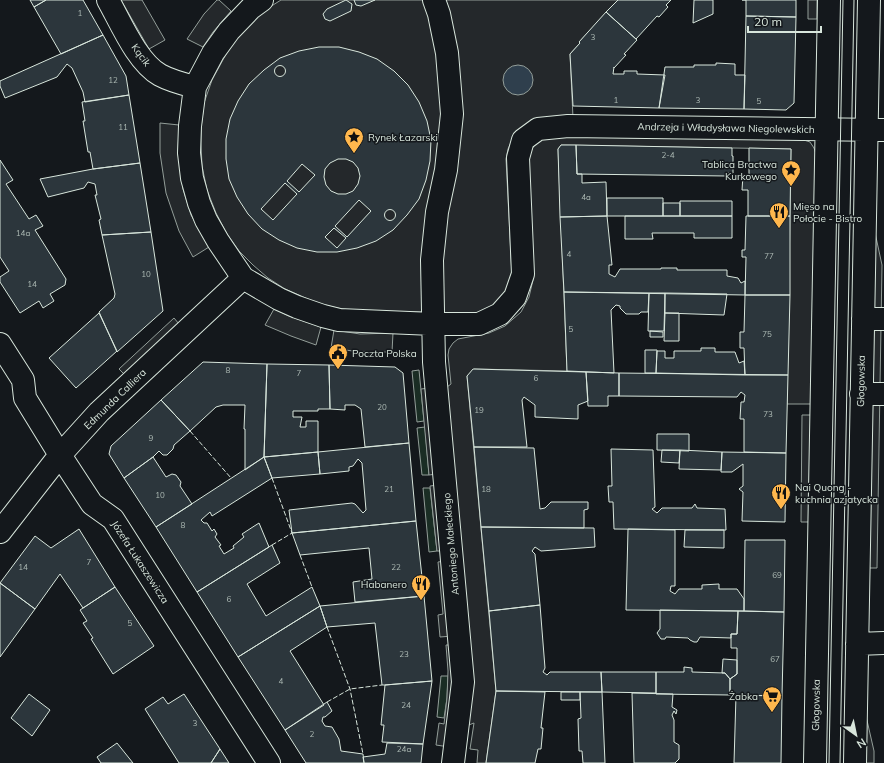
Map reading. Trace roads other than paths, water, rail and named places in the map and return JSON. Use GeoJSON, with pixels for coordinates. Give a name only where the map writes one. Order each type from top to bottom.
{"type":"FeatureCollection","features":[{"type":"Feature","properties":{"kind":"street","name":"Kącik"},"geometry":{"type":"LineString","coordinates":[[108,0],[139,55],[149,67],[169,80],[195,87]]}},
{"type":"Feature","properties":{"kind":"street"},"geometry":{"type":"LineString","coordinates":[[262,0],[251,8],[229,31],[213,53],[195,87],[190,126],[189,153],[192,178],[199,203],[206,220],[243,278],[296,307],[323,316],[364,322],[433,324],[432,260],[437,212],[446,170],[452,114],[447,53],[439,14],[434,0]]}},
{"type":"Feature","properties":{"kind":"street","name":"Głogowska"},"geometry":{"type":"LineString","coordinates":[[855,763],[863,319],[876,130],[869,0]]}},
{"type":"Feature","properties":{"kind":"street","name":"Głogowska"},"geometry":{"type":"LineString","coordinates":[[815,763],[830,1]]}},
{"type":"Feature","properties":{"kind":"street","name":"Andrzeja i Władysława Niegolewskich"},"geometry":{"type":"LineString","coordinates":[[433,324],[479,324],[500,314],[515,297],[523,274],[518,158],[524,140],[538,129],[568,126],[876,130]]}},
{"type":"Feature","properties":{"kind":"street","name":"Edmunda Calliera"},"geometry":{"type":"LineString","coordinates":[[0,532],[60,455],[99,412],[243,278]]}},
{"type":"Feature","properties":{"kind":"street"},"geometry":{"type":"LineString","coordinates":[[863,319],[884,319]]}},
{"type":"Feature","properties":{"kind":"street","name":"Antoniego Małeckiego"},"geometry":{"type":"LineString","coordinates":[[433,324],[434,367],[463,682],[453,763]]}},
{"type":"Feature","properties":{"kind":"street","name":"Józefa Łukaszewicza"},"geometry":{"type":"LineString","coordinates":[[0,344],[23,380],[25,398],[60,455],[92,504],[113,519],[269,763]]}},
{"type":"Feature","properties":{"kind":"street"},"geometry":{"type":"LineString","coordinates":[[861,394],[884,394]]}},
{"type":"Feature","properties":{"kind":"street"},"geometry":{"type":"LineString","coordinates":[[857,644],[884,644]]}},
{"type":"Feature","properties":{"kind":"water"},"geometry":{"type":"Polygon","coordinates":[[[518,65],[529,69],[533,80],[529,91],[518,95],[507,91],[503,80],[507,69],[518,65]]]}},
{"type":"Feature","properties":{"kind":"tram line"},"geometry":{"type":"LineString","coordinates":[[829,763],[843,0]]}},
{"type":"Feature","properties":{"kind":"tram line"},"geometry":{"type":"LineString","coordinates":[[840,763],[854,0]]}},
{"type":"Feature","properties":{"kind":"place","name":"Rynek Łazarski"},"geometry":{"type":"Point","coordinates":[354,154]}},
{"type":"Feature","properties":{"kind":"place","name":"Tablica Bractwa Kurkowego"},"geometry":{"type":"Point","coordinates":[791,187]}},
{"type":"Feature","properties":{"kind":"place","name":"Mięso na Połocie - Bistro"},"geometry":{"type":"Point","coordinates":[779,229]}},
{"type":"Feature","properties":{"kind":"place","name":"Poczta Polska"},"geometry":{"type":"Point","coordinates":[338,370]}},
{"type":"Feature","properties":{"kind":"place","name":"Nai Quong - kuchnia azjatycka"},"geometry":{"type":"Point","coordinates":[781,510]}},
{"type":"Feature","properties":{"kind":"place","name":"Habanero"},"geometry":{"type":"Point","coordinates":[421,601]}},
{"type":"Feature","properties":{"kind":"place","name":"Żabka"},"geometry":{"type":"Point","coordinates":[772,713]}}]}
